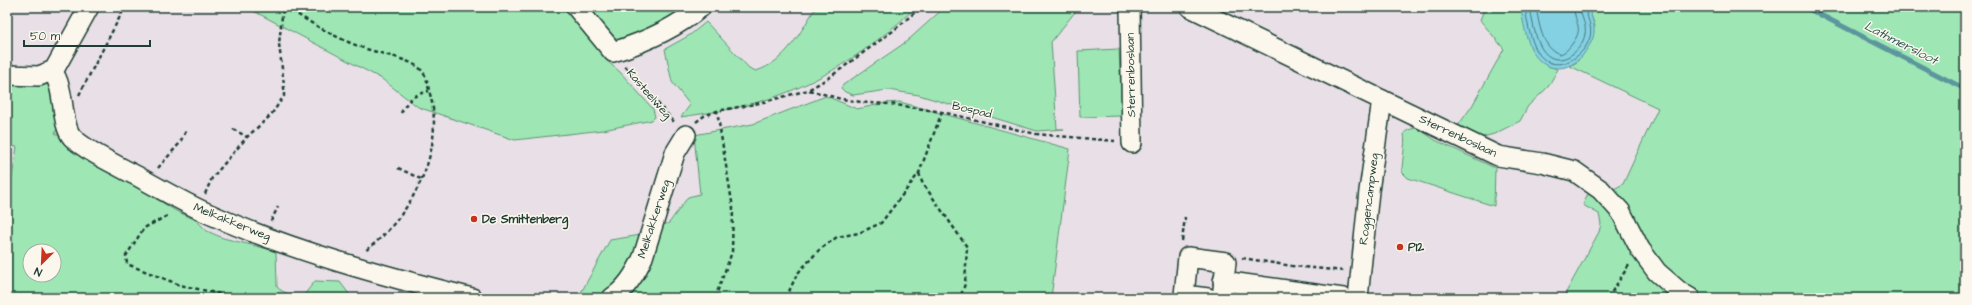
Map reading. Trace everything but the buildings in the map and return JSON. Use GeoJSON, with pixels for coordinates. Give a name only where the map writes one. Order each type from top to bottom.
{"type":"FeatureCollection","features":[{"type":"Feature","properties":{"kind":"street"},"geometry":{"type":"LineString","coordinates":[[7,75],[39,76],[55,68],[89,7]]}},
{"type":"Feature","properties":{"kind":"street"},"geometry":{"type":"LineString","coordinates":[[576,7],[613,52],[669,29],[688,18],[701,7]]}},
{"type":"Feature","properties":{"kind":"street","name":"Sterrenboslaan"},"geometry":{"type":"LineString","coordinates":[[1130,7],[1132,143]]}},
{"type":"Feature","properties":{"kind":"street","name":"Sterrenboslaan"},"geometry":{"type":"LineString","coordinates":[[1190,7],[1498,156],[1542,163],[1574,171],[1601,190],[1621,212],[1640,248],[1657,272],[1680,292],[1690,298]]}},
{"type":"Feature","properties":{"kind":"street","name":"Melkakkerweg"},"geometry":{"type":"LineString","coordinates":[[55,68],[65,109],[66,124],[72,136],[87,148],[145,181],[200,210],[251,231],[353,265],[472,298]]}},
{"type":"Feature","properties":{"kind":"street","name":"Roggencampweg"},"geometry":{"type":"LineString","coordinates":[[1358,298],[1369,191],[1382,100]]}},
{"type":"Feature","properties":{"kind":"street","name":"Melkakkerweg"},"geometry":{"type":"LineString","coordinates":[[612,298],[619,294],[636,272],[643,257],[675,153],[686,135]]}},
{"type":"Feature","properties":{"kind":"street"},"geometry":{"type":"LineString","coordinates":[[1208,298],[1184,295],[1188,257],[1226,262],[1223,289],[1343,298]]}},
{"type":"Feature","properties":{"kind":"path"},"geometry":{"type":"LineString","coordinates":[[65,109],[75,103],[125,7]]}},
{"type":"Feature","properties":{"kind":"path"},"geometry":{"type":"LineString","coordinates":[[200,210],[212,178],[247,137],[271,115],[284,96],[279,44],[285,7],[315,26],[343,40],[412,64],[426,76],[433,104],[435,127],[429,159],[421,179],[403,212],[353,265]]}},
{"type":"Feature","properties":{"kind":"path"},"geometry":{"type":"LineString","coordinates":[[686,135],[704,116],[717,111],[760,103],[808,90],[830,77],[894,31],[921,7]]}},
{"type":"Feature","properties":{"kind":"path","name":"Kasteelweg"},"geometry":{"type":"LineString","coordinates":[[613,52],[663,111],[686,135]]}},
{"type":"Feature","properties":{"kind":"path","name":"Bospad"},"geometry":{"type":"LineString","coordinates":[[808,90],[861,102],[890,104],[942,112],[1036,134],[1132,143]]}},
{"type":"Feature","properties":{"kind":"path"},"geometry":{"type":"LineString","coordinates":[[401,114],[410,98],[417,94],[429,91]]}},
{"type":"Feature","properties":{"kind":"path"},"geometry":{"type":"LineString","coordinates":[[715,298],[732,252],[733,208],[717,111]]}},
{"type":"Feature","properties":{"kind":"path"},"geometry":{"type":"LineString","coordinates":[[786,298],[797,274],[819,250],[838,237],[859,233],[881,223],[919,173],[942,112]]}},
{"type":"Feature","properties":{"kind":"path"},"geometry":{"type":"LineString","coordinates":[[233,129],[247,137]]}},
{"type":"Feature","properties":{"kind":"path"},"geometry":{"type":"LineString","coordinates":[[145,181],[169,156],[186,131]]}},
{"type":"Feature","properties":{"kind":"path"},"geometry":{"type":"LineString","coordinates":[[398,168],[421,179]]}},
{"type":"Feature","properties":{"kind":"path"},"geometry":{"type":"LineString","coordinates":[[919,173],[922,182],[967,247],[965,284],[960,298]]}},
{"type":"Feature","properties":{"kind":"path"},"geometry":{"type":"LineString","coordinates":[[167,216],[144,228],[126,256],[127,264],[180,285],[238,298]]}},
{"type":"Feature","properties":{"kind":"path"},"geometry":{"type":"LineString","coordinates":[[1185,217],[1182,250],[1188,257]]}},
{"type":"Feature","properties":{"kind":"path"},"geometry":{"type":"LineString","coordinates":[[1608,298],[1640,248]]}},
{"type":"Feature","properties":{"kind":"path"},"geometry":{"type":"LineString","coordinates":[[1226,262],[1226,255],[1292,266],[1361,272]]}},
{"type":"Feature","properties":{"kind":"green space"},"geometry":{"type":"Polygon","coordinates":[[[246,7],[566,7],[598,45],[606,60],[620,72],[653,109],[655,117],[652,120],[603,130],[515,140],[418,107],[382,79],[246,7]]]}},
{"type":"Feature","properties":{"kind":"green space"},"geometry":{"type":"Polygon","coordinates":[[[588,7],[691,7],[621,44],[588,7]]]}},
{"type":"Feature","properties":{"kind":"green space"},"geometry":{"type":"Polygon","coordinates":[[[816,7],[916,7],[862,51],[843,64],[801,86],[780,95],[749,105],[681,117],[690,105],[672,82],[665,49],[690,35],[706,22],[749,68],[756,71],[767,67],[776,61],[792,45],[816,7]]]}},
{"type":"Feature","properties":{"kind":"green space"},"geometry":{"type":"Polygon","coordinates":[[[945,7],[1079,7],[1051,42],[1057,129],[1064,129],[1037,131],[919,95],[888,90],[853,95],[845,92],[841,88],[843,85],[906,42],[945,7]]]}},
{"type":"Feature","properties":{"kind":"green space"},"geometry":{"type":"Polygon","coordinates":[[[1485,7],[1521,7],[1547,66],[1558,69],[1548,87],[1528,106],[1520,121],[1494,134],[1476,139],[1457,127],[1472,106],[1504,49],[1480,20],[1485,7]]]}},
{"type":"Feature","properties":{"kind":"green space"},"geometry":{"type":"Polygon","coordinates":[[[1588,7],[1965,7],[1965,298],[1563,298],[1599,232],[1601,224],[1599,214],[1583,205],[1587,195],[1614,189],[1623,184],[1658,108],[1570,66],[1577,62],[1595,26],[1588,7]]]}},
{"type":"Feature","properties":{"kind":"green space"},"geometry":{"type":"Polygon","coordinates":[[[1119,49],[1122,116],[1080,117],[1078,51],[1119,49]]]}},
{"type":"Feature","properties":{"kind":"green space"},"geometry":{"type":"Polygon","coordinates":[[[54,83],[67,113],[55,133],[176,211],[196,220],[207,231],[223,238],[276,251],[277,287],[286,293],[304,295],[315,281],[340,282],[352,298],[7,298],[7,207],[17,147],[7,146],[7,85],[54,83]]]}},
{"type":"Feature","properties":{"kind":"green space"},"geometry":{"type":"Polygon","coordinates":[[[826,96],[857,109],[886,103],[900,102],[1070,149],[1051,298],[578,298],[610,240],[635,236],[669,223],[688,197],[700,194],[694,135],[753,124],[826,96]]]}},
{"type":"Feature","properties":{"kind":"green space"},"geometry":{"type":"Polygon","coordinates":[[[1415,128],[1419,129],[1435,140],[1495,168],[1494,206],[1408,178],[1402,172],[1405,143],[1404,133],[1415,128]]]}},
{"type":"Feature","properties":{"kind":"water"},"geometry":{"type":"Polygon","coordinates":[[[1521,7],[1588,7],[1593,23],[1594,36],[1583,55],[1572,64],[1565,67],[1558,68],[1545,65],[1531,50],[1521,7]]]}},
{"type":"Feature","properties":{"kind":"waterway","name":"Lathmersloot"},"geometry":{"type":"LineString","coordinates":[[1805,7],[1965,89]]}},
{"type":"Feature","properties":{"kind":"place","name":"De Smittenberg"},"geometry":{"type":"Point","coordinates":[474,219]}},
{"type":"Feature","properties":{"kind":"place","name":"P12"},"geometry":{"type":"Point","coordinates":[1400,247]}}]}
